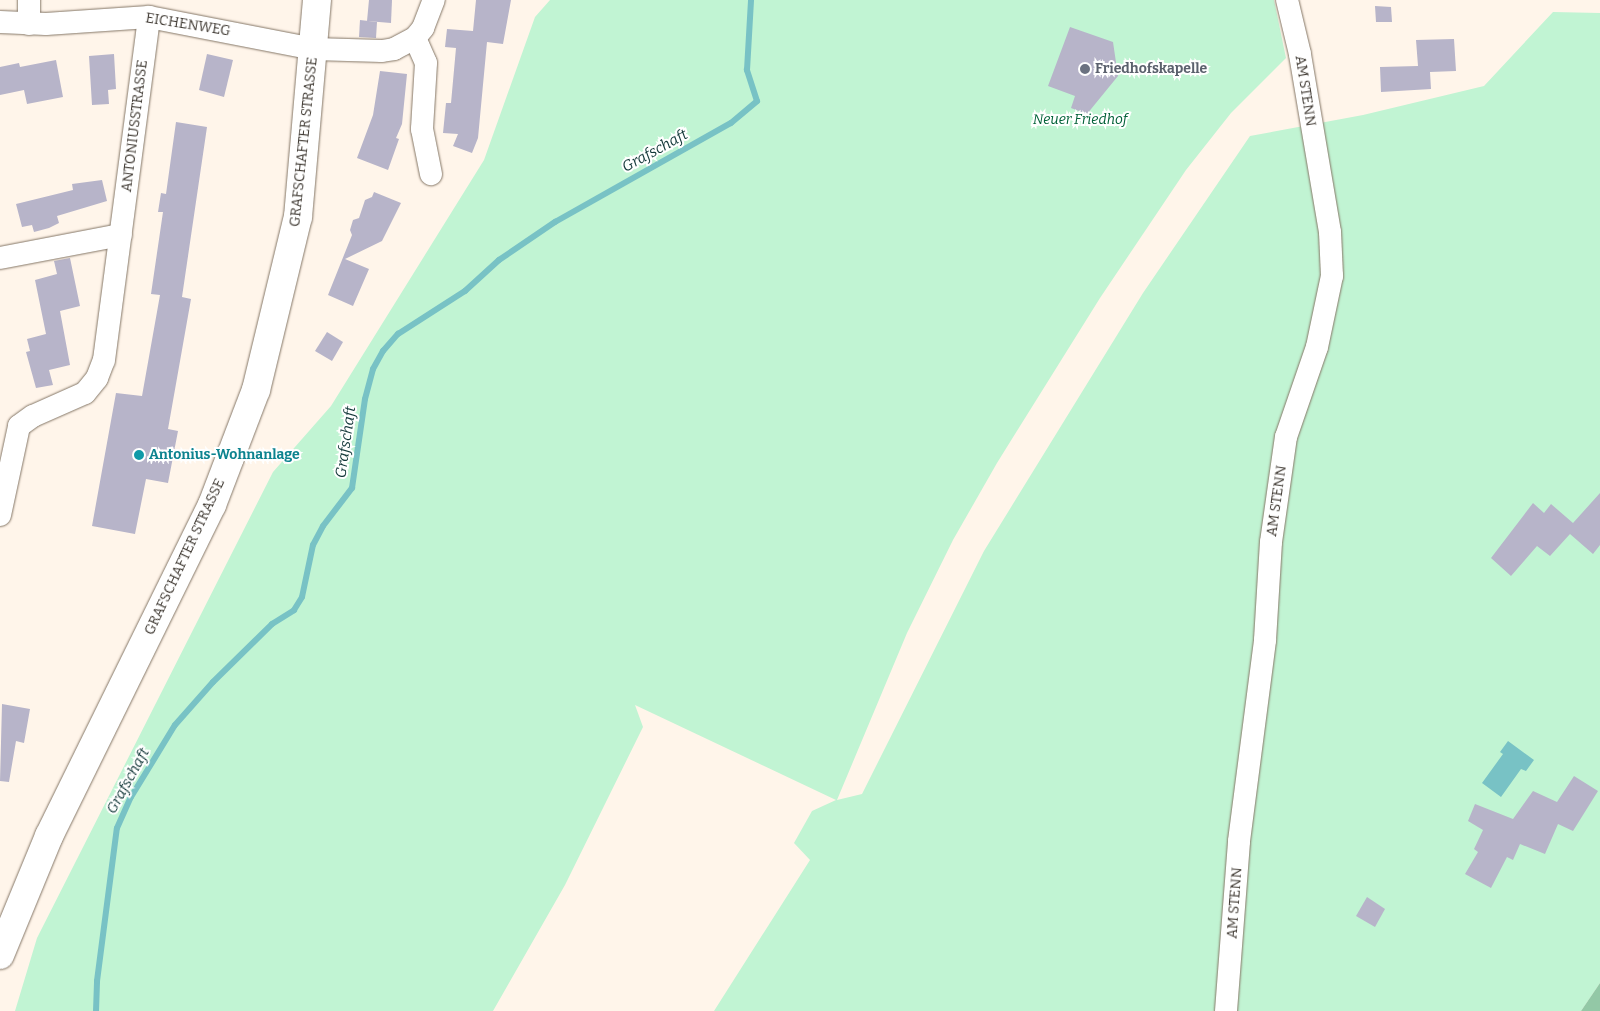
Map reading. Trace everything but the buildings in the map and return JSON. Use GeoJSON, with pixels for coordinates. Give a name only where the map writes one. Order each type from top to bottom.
{"type":"FeatureCollection","features":[{"type":"Feature","properties":{"kind":"street"},"geometry":{"type":"LineString","coordinates":[[29,0],[29,24]]}},
{"type":"Feature","properties":{"kind":"street","name":"GRAFSCHAFTER STRASSE"},"geometry":{"type":"LineString","coordinates":[[0,955],[49,836],[212,505],[256,390],[298,217],[317,0]]}},
{"type":"Feature","properties":{"kind":"street"},"geometry":{"type":"LineString","coordinates":[[431,174],[422,129],[426,63],[414,38],[423,28],[434,0]]}},
{"type":"Feature","properties":{"kind":"street","name":"AM STENN"},"geometry":{"type":"LineString","coordinates":[[1226,1011],[1239,841],[1265,640],[1272,542],[1286,437],[1317,347],[1332,276],[1330,232],[1300,54],[1287,0]]}},
{"type":"Feature","properties":{"kind":"street","name":"EICHENWEG"},"geometry":{"type":"LineString","coordinates":[[0,22],[29,24],[149,17],[314,49]]}},
{"type":"Feature","properties":{"kind":"street","name":"ANTONIUSSTRASSE"},"geometry":{"type":"LineString","coordinates":[[0,515],[19,426],[33,416],[86,393],[101,370],[121,235],[149,17]]}},
{"type":"Feature","properties":{"kind":"street","name":"GRAFSCHAFTER STRASSE"},"geometry":{"type":"LineString","coordinates":[[314,49],[382,51],[394,49],[414,38]]}},
{"type":"Feature","properties":{"kind":"street"},"geometry":{"type":"LineString","coordinates":[[0,258],[121,235]]}},
{"type":"Feature","properties":{"kind":"green space","name":"Neuer Friedhof"},"geometry":{"type":"Polygon","coordinates":[[[550,0],[1274,0],[1286,58],[1231,113],[1186,170],[1100,298],[997,463],[953,540],[907,633],[837,800],[862,794],[984,551],[1143,293],[1250,136],[1363,115],[1484,86],[1553,12],[1600,13],[1600,983],[1581,1011],[714,1011],[810,860],[794,843],[812,811],[836,800],[635,705],[643,727],[565,885],[493,1011],[15,1011],[37,938],[273,472],[331,406],[484,160],[535,17],[550,0]]]}},
{"type":"Feature","properties":{"kind":"green space"},"geometry":{"type":"Polygon","coordinates":[[[1600,983],[1600,1011],[1581,1011],[1600,983]]]}},
{"type":"Feature","properties":{"kind":"water"},"geometry":{"type":"Polygon","coordinates":[[[1508,741],[1534,760],[1526,771],[1521,769],[1501,797],[1482,783],[1503,754],[1500,752],[1508,741]]]}},
{"type":"Feature","properties":{"kind":"waterway","name":"Grafschaft"},"geometry":{"type":"LineString","coordinates":[[96,1011],[97,981],[117,828],[131,797],[175,725],[213,682],[272,624],[294,610],[302,597],[313,545],[323,526],[352,488],[365,399],[373,369],[383,351],[398,334],[465,291],[499,260],[555,222],[731,123],[757,101],[747,70],[751,0]]}},
{"type":"Feature","properties":{"kind":"place","name":"Friedhofskapelle"},"geometry":{"type":"Point","coordinates":[1085,69]}},
{"type":"Feature","properties":{"kind":"place","name":"Antonius-Wohnanlage"},"geometry":{"type":"Point","coordinates":[139,455]}}]}
